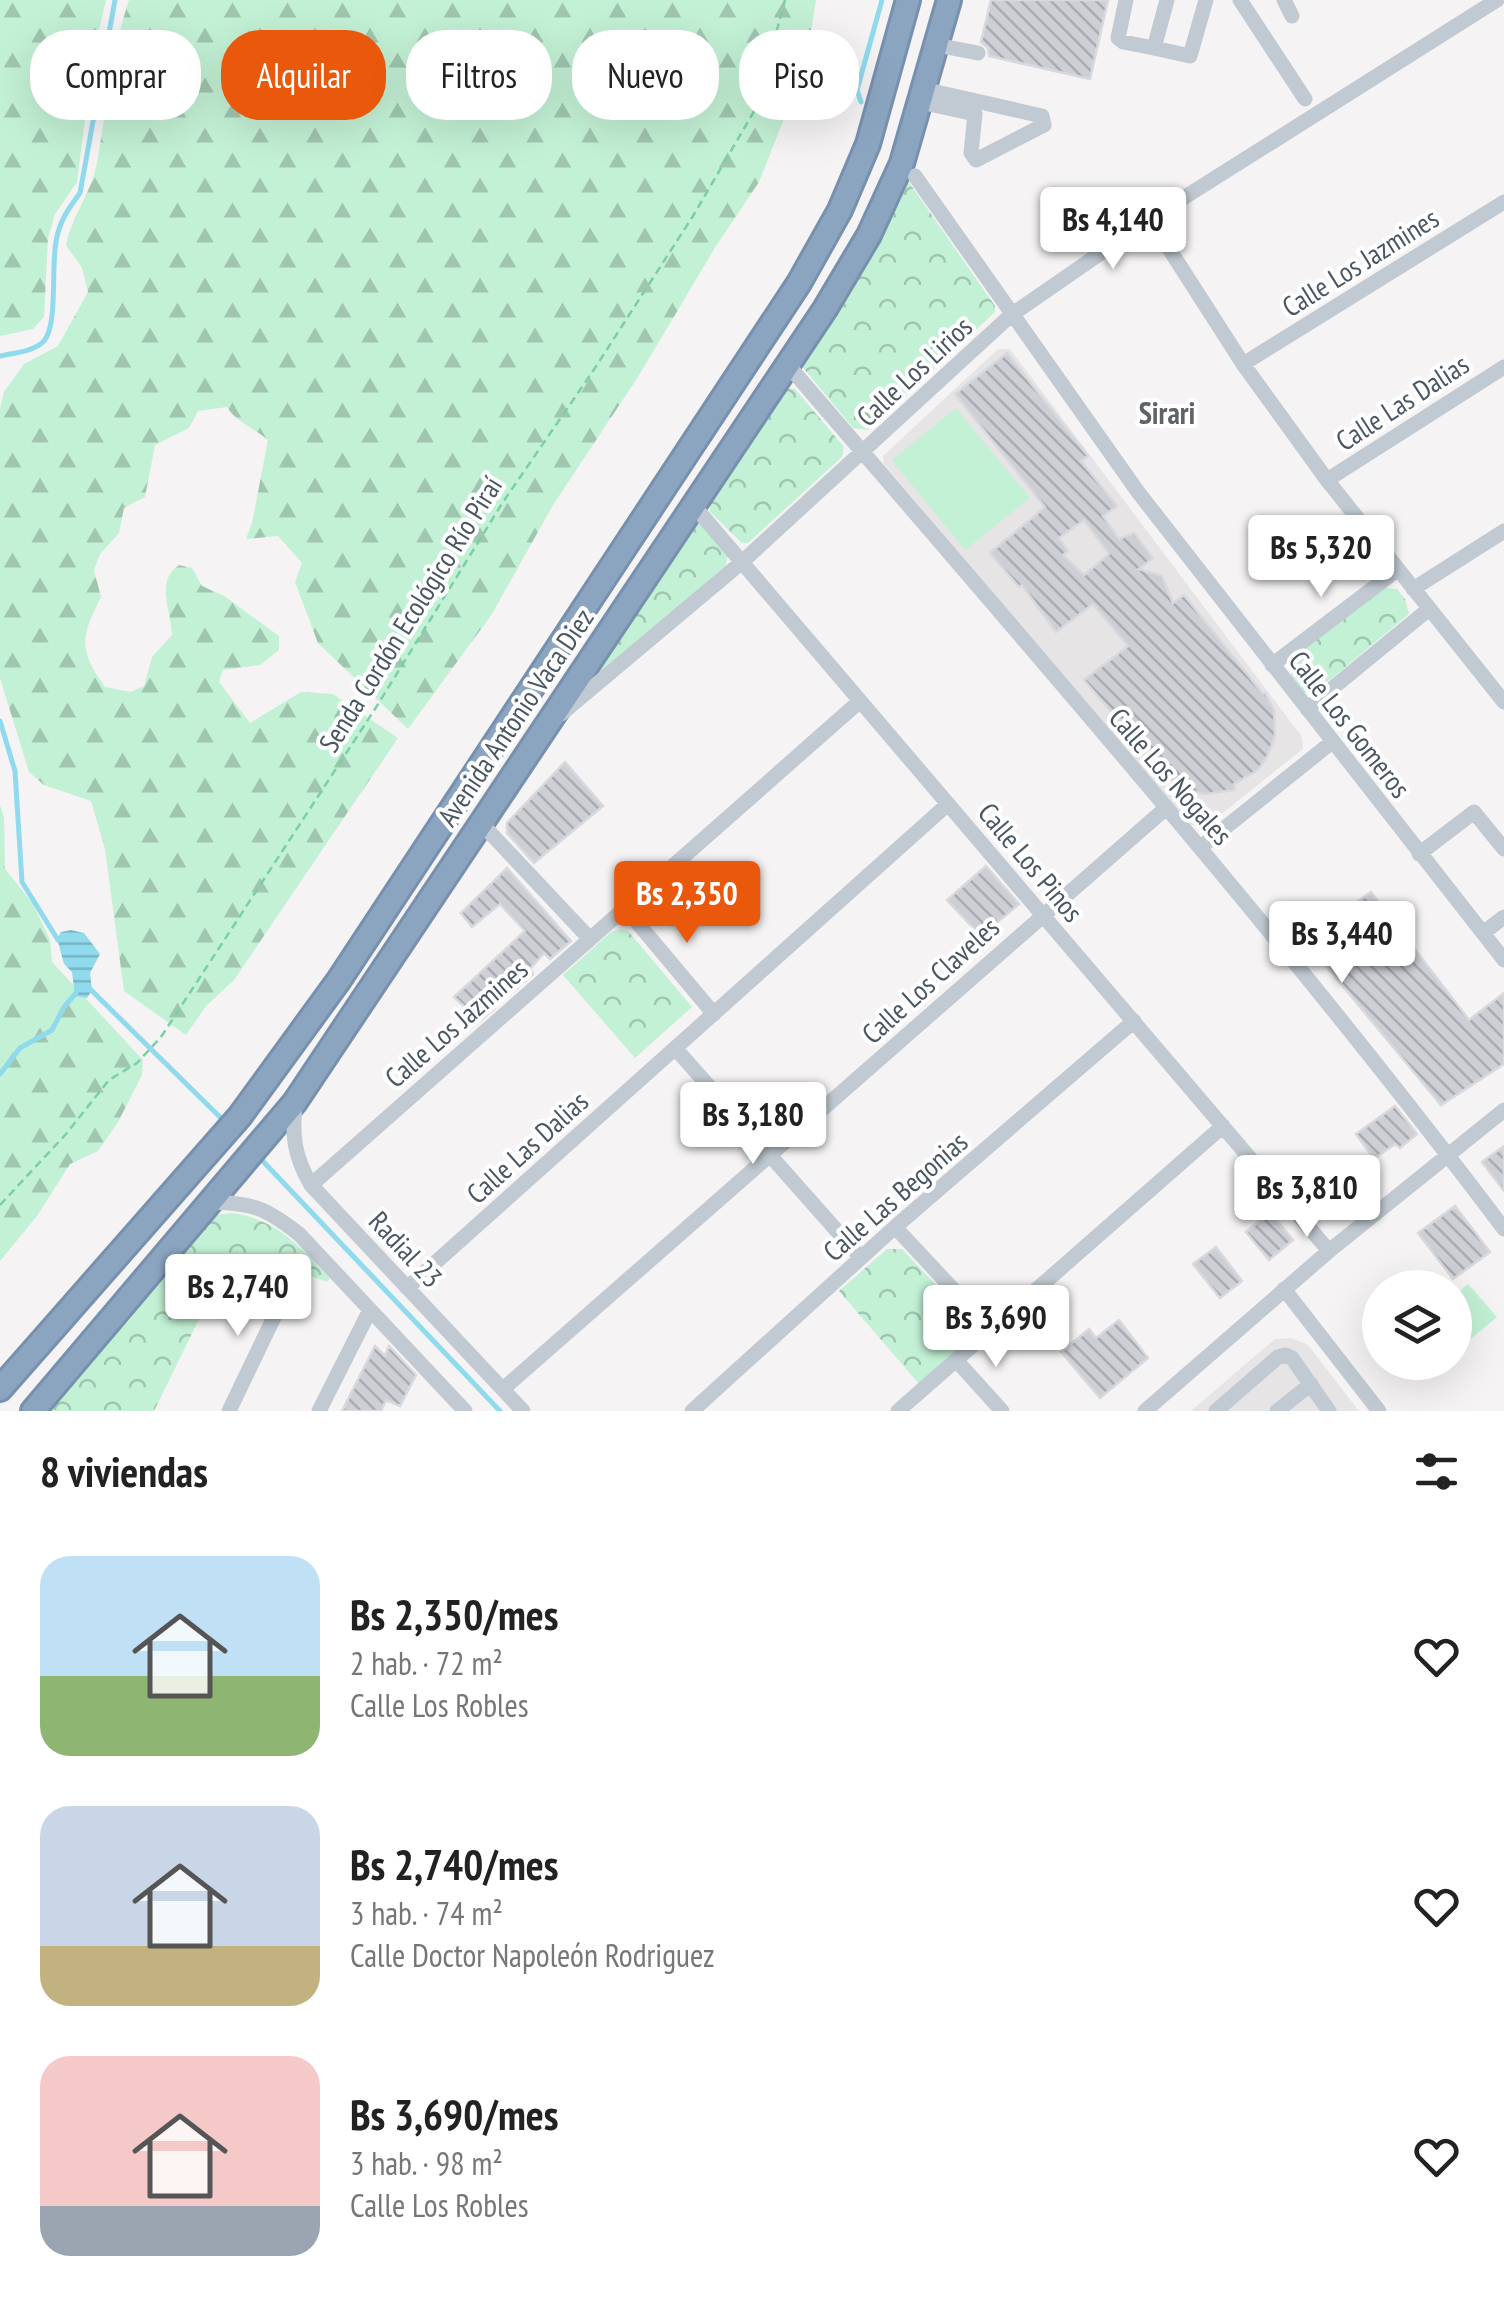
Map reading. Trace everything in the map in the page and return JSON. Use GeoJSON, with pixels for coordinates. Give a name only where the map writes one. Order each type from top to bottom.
{"type":"FeatureCollection","features":[{"type":"Feature","properties":{"kind":"highway","name":"Avenida Antonio Vaca Diez"},"geometry":{"type":"LineString","coordinates":[[0,1389],[240,1116],[339,980],[799,283],[840,210],[868,144],[908,0]]}},
{"type":"Feature","properties":{"kind":"highway","name":"Avenida Antonio Vaca Diez"},"geometry":{"type":"LineString","coordinates":[[34,1411],[295,1102],[788,365],[868,235],[902,164],[949,0]]}},
{"type":"Feature","properties":{"kind":"highway"},"geometry":{"type":"LineString","coordinates":[[426,905],[448,855],[446,844],[432,838]]}},
{"type":"Feature","properties":{"kind":"highway"},"geometry":{"type":"LineString","coordinates":[[71,1367],[55,1359],[53,1343],[102,1285],[116,1254]]}},
{"type":"Feature","properties":{"kind":"street"},"geometry":{"type":"LineString","coordinates":[[1126,0],[1118,38],[1185,56],[1192,54],[1206,0]]}},
{"type":"Feature","properties":{"kind":"street"},"geometry":{"type":"LineString","coordinates":[[1154,48],[1167,0]]}},
{"type":"Feature","properties":{"kind":"street"},"geometry":{"type":"LineString","coordinates":[[1240,0],[1305,99]]}},
{"type":"Feature","properties":{"kind":"street"},"geometry":{"type":"LineString","coordinates":[[1284,0],[1292,16]]}},
{"type":"Feature","properties":{"kind":"street"},"geometry":{"type":"LineString","coordinates":[[1465,0],[1474,15]]}},
{"type":"Feature","properties":{"kind":"street","name":"Calle Los Lirios"},"geometry":{"type":"LineString","coordinates":[[548,723],[742,562],[1011,315],[1150,219],[1498,0]]}},
{"type":"Feature","properties":{"kind":"street"},"geometry":{"type":"LineString","coordinates":[[936,45],[978,54]]}},
{"type":"Feature","properties":{"kind":"street"},"geometry":{"type":"LineString","coordinates":[[922,96],[976,109],[1042,116],[1044,125],[976,160],[971,153],[976,109]]}},
{"type":"Feature","properties":{"kind":"street","name":"Calle Los Gomeros"},"geometry":{"type":"LineString","coordinates":[[915,176],[1138,492],[1504,960]]}},
{"type":"Feature","properties":{"kind":"street","name":"Calle Los Jazmines"},"geometry":{"type":"LineString","coordinates":[[1243,364],[1504,202]]}},
{"type":"Feature","properties":{"kind":"street"},"geometry":{"type":"LineString","coordinates":[[1150,219],[1243,364],[1328,480],[1504,702]]}},
{"type":"Feature","properties":{"kind":"street","name":"Calle Los Nogales"},"geometry":{"type":"LineString","coordinates":[[788,365],[1201,847],[1448,1154],[1504,1230]]}},
{"type":"Feature","properties":{"kind":"street","name":"Calle Las Dalias"},"geometry":{"type":"LineString","coordinates":[[1328,480],[1504,367]]}},
{"type":"Feature","properties":{"kind":"street","name":"Calle Los Pinos"},"geometry":{"type":"LineString","coordinates":[[694,506],[1329,1251]]}},
{"type":"Feature","properties":{"kind":"street"},"geometry":{"type":"LineString","coordinates":[[1412,589],[1504,531]]}},
{"type":"Feature","properties":{"kind":"street"},"geometry":{"type":"LineString","coordinates":[[1272,666],[1397,570]]}},
{"type":"Feature","properties":{"kind":"street"},"geometry":{"type":"LineString","coordinates":[[1306,709],[1429,609]]}},
{"type":"Feature","properties":{"kind":"street","name":"Calle Los Jazmines"},"geometry":{"type":"LineString","coordinates":[[311,1184],[860,701]]}},
{"type":"Feature","properties":{"kind":"street"},"geometry":{"type":"LineString","coordinates":[[1201,847],[1332,742]]}},
{"type":"Feature","properties":{"kind":"street","name":"Calle Las Dalias"},"geometry":{"type":"LineString","coordinates":[[407,1288],[948,804]]}},
{"type":"Feature","properties":{"kind":"street","name":"Calle Los Claveles"},"geometry":{"type":"LineString","coordinates":[[503,1389],[1166,808]]}},
{"type":"Feature","properties":{"kind":"street"},"geometry":{"type":"LineString","coordinates":[[1419,854],[1474,812],[1504,849]]}},
{"type":"Feature","properties":{"kind":"street"},"geometry":{"type":"LineString","coordinates":[[480,822],[590,939]]}},
{"type":"Feature","properties":{"kind":"street"},"geometry":{"type":"LineString","coordinates":[[625,908],[714,1014]]}},
{"type":"Feature","properties":{"kind":"street"},"geometry":{"type":"LineString","coordinates":[[1482,933],[1504,917]]}},
{"type":"Feature","properties":{"kind":"street","name":"Calle Las Begonias"},"geometry":{"type":"LineString","coordinates":[[692,1411],[1134,1021]]}},
{"type":"Feature","properties":{"kind":"street"},"geometry":{"type":"LineString","coordinates":[[675,1048],[862,1258]]}},
{"type":"Feature","properties":{"kind":"street","name":"Radial 23"},"geometry":{"type":"LineString","coordinates":[[295,1102],[292,1137],[297,1161],[311,1184],[523,1411]]}},
{"type":"Feature","properties":{"kind":"street"},"geometry":{"type":"LineString","coordinates":[[1145,1411],[1329,1251],[1504,1110]]}},
{"type":"Feature","properties":{"kind":"street"},"geometry":{"type":"LineString","coordinates":[[898,1411],[1223,1126]]}},
{"type":"Feature","properties":{"kind":"street"},"geometry":{"type":"LineString","coordinates":[[212,1202],[243,1203],[268,1210],[299,1234],[465,1411]]}},
{"type":"Feature","properties":{"kind":"street"},"geometry":{"type":"LineString","coordinates":[[895,1228],[990,1328]]}},
{"type":"Feature","properties":{"kind":"street"},"geometry":{"type":"LineString","coordinates":[[228,1411],[289,1286]]}},
{"type":"Feature","properties":{"kind":"street"},"geometry":{"type":"LineString","coordinates":[[1284,1289],[1379,1411]]}},
{"type":"Feature","properties":{"kind":"street"},"geometry":{"type":"LineString","coordinates":[[319,1411],[369,1312]]}},
{"type":"Feature","properties":{"kind":"street"},"geometry":{"type":"LineString","coordinates":[[1216,1411],[1278,1357],[1286,1355],[1311,1384],[1325,1409]]}},
{"type":"Feature","properties":{"kind":"street"},"geometry":{"type":"LineString","coordinates":[[956,1360],[1002,1411]]}},
{"type":"Feature","properties":{"kind":"street"},"geometry":{"type":"LineString","coordinates":[[1277,1411],[1311,1384]]}},
{"type":"Feature","properties":{"kind":"path","name":"Senda Cordón Ecológico Río Piraí"},"geometry":{"type":"LineString","coordinates":[[0,1205],[66,1134],[109,1080],[136,1063],[162,1037],[364,725],[502,502],[594,371],[693,216],[756,108],[786,0]]}},
{"type":"Feature","properties":{"kind":"shaded area"},"geometry":{"type":"Polygon","coordinates":[[[998,349],[1010,349],[1302,737],[1303,749],[1204,828],[1189,824],[884,464],[883,456],[998,349]]]}},
{"type":"Feature","properties":{"kind":"shaded area"},"geometry":{"type":"Polygon","coordinates":[[[1291,1338],[1308,1345],[1359,1411],[1191,1411],[1275,1339],[1291,1338]]]}},
{"type":"Feature","properties":{"kind":"green space"},"geometry":{"type":"Polygon","coordinates":[[[0,0],[106,0],[99,30],[30,30],[30,120],[85,120],[77,182],[55,214],[48,238],[44,317],[33,329],[0,336],[0,0]]]}},
{"type":"Feature","properties":{"kind":"green space"},"geometry":{"type":"Polygon","coordinates":[[[129,0],[816,0],[811,30],[739,30],[739,120],[783,120],[759,182],[553,505],[492,614],[408,729],[318,643],[295,582],[302,563],[278,536],[246,539],[268,440],[227,407],[198,411],[189,428],[155,445],[145,497],[124,508],[119,533],[100,554],[94,570],[101,597],[89,622],[85,643],[90,663],[105,687],[131,692],[144,686],[152,657],[172,635],[166,588],[179,565],[192,568],[202,586],[224,596],[279,636],[279,650],[260,665],[223,670],[219,682],[250,723],[301,692],[333,694],[398,738],[234,980],[206,1006],[186,1035],[124,991],[105,849],[91,801],[44,785],[29,772],[0,678],[0,409],[4,392],[24,364],[58,346],[88,292],[82,268],[66,245],[94,174],[104,120],[201,120],[201,30],[121,30],[129,0]]]}},
{"type":"Feature","properties":{"kind":"green space"},"geometry":{"type":"Polygon","coordinates":[[[906,178],[995,306],[995,312],[868,430],[853,428],[800,364],[906,178]]]}},
{"type":"Feature","properties":{"kind":"green space"},"geometry":{"type":"Polygon","coordinates":[[[784,388],[795,389],[844,447],[842,457],[748,543],[742,543],[710,512],[710,499],[784,388]]]}},
{"type":"Feature","properties":{"kind":"green space"},"geometry":{"type":"Polygon","coordinates":[[[956,408],[1030,498],[965,550],[892,460],[956,408]]]}},
{"type":"Feature","properties":{"kind":"green space"},"geometry":{"type":"Polygon","coordinates":[[[699,523],[728,554],[726,565],[586,690],[693,524],[699,523]]]}},
{"type":"Feature","properties":{"kind":"green space"},"geometry":{"type":"Polygon","coordinates":[[[1385,588],[1397,589],[1409,614],[1320,688],[1302,694],[1290,680],[1295,656],[1385,588]]]}},
{"type":"Feature","properties":{"kind":"green space"},"geometry":{"type":"Polygon","coordinates":[[[0,805],[4,817],[5,869],[33,904],[50,940],[52,962],[143,1060],[142,1075],[98,1151],[70,1164],[37,1216],[0,1261],[0,805]]]}},
{"type":"Feature","properties":{"kind":"green space"},"geometry":{"type":"Polygon","coordinates":[[[611,932],[629,932],[692,1007],[635,1058],[563,975],[611,932]]]}},
{"type":"Feature","properties":{"kind":"green space"},"geometry":{"type":"Polygon","coordinates":[[[232,1213],[275,1228],[330,1278],[327,1282],[283,1266],[225,1266],[154,1411],[45,1411],[213,1215],[232,1213]]]}},
{"type":"Feature","properties":{"kind":"green space"},"geometry":{"type":"Polygon","coordinates":[[[887,1249],[902,1249],[971,1322],[970,1338],[920,1385],[839,1291],[887,1249]]]}},
{"type":"Feature","properties":{"kind":"green space"},"geometry":{"type":"Polygon","coordinates":[[[1472,1289],[1497,1317],[1472,1338],[1472,1289]]]}},
{"type":"Feature","properties":{"kind":"water"},"geometry":{"type":"Polygon","coordinates":[[[61,932],[84,933],[100,954],[90,973],[92,990],[87,998],[75,996],[72,972],[64,964],[57,938],[61,932]]]}},
{"type":"Feature","properties":{"kind":"building"},"geometry":{"type":"Polygon","coordinates":[[[991,0],[1108,0],[1090,79],[989,56],[988,48],[981,42],[991,0]]]}},
{"type":"Feature","properties":{"kind":"building"},"geometry":{"type":"Polygon","coordinates":[[[1007,353],[1088,456],[1081,461],[1117,506],[1103,516],[1119,539],[1134,533],[1153,558],[1139,569],[1162,576],[1173,603],[1184,595],[1265,693],[1274,710],[1275,736],[1258,770],[1234,784],[1235,790],[1205,794],[1187,790],[1168,778],[1084,680],[1128,646],[1093,604],[1056,632],[1022,585],[1019,587],[990,553],[1045,507],[955,394],[1007,353]],[[1084,520],[1059,538],[1068,551],[1063,555],[1084,575],[1109,554],[1084,520]]]}},
{"type":"Feature","properties":{"kind":"building"},"geometry":{"type":"Polygon","coordinates":[[[565,762],[603,806],[534,863],[507,833],[507,823],[565,762]]]}},
{"type":"Feature","properties":{"kind":"building"},"geometry":{"type":"Polygon","coordinates":[[[986,866],[1019,904],[981,936],[947,900],[986,866]]]}},
{"type":"Feature","properties":{"kind":"building"},"geometry":{"type":"Polygon","coordinates":[[[507,868],[571,941],[550,959],[544,953],[530,969],[533,974],[491,1004],[495,1008],[480,1021],[454,997],[525,931],[500,904],[472,927],[461,913],[507,868]]]}},
{"type":"Feature","properties":{"kind":"building"},"geometry":{"type":"Polygon","coordinates":[[[1371,892],[1469,1020],[1504,993],[1504,1064],[1441,1105],[1318,956],[1324,950],[1311,935],[1371,892]]]}},
{"type":"Feature","properties":{"kind":"building"},"geometry":{"type":"Polygon","coordinates":[[[1395,1106],[1417,1134],[1400,1148],[1395,1144],[1374,1159],[1356,1134],[1395,1106]]]}},
{"type":"Feature","properties":{"kind":"building"},"geometry":{"type":"Polygon","coordinates":[[[1504,1146],[1504,1191],[1482,1162],[1504,1146]]]}},
{"type":"Feature","properties":{"kind":"building"},"geometry":{"type":"Polygon","coordinates":[[[1455,1206],[1490,1252],[1465,1270],[1446,1270],[1418,1233],[1455,1206]]]}},
{"type":"Feature","properties":{"kind":"building"},"geometry":{"type":"Polygon","coordinates":[[[1270,1212],[1293,1240],[1269,1260],[1246,1232],[1270,1212]]]}},
{"type":"Feature","properties":{"kind":"building"},"geometry":{"type":"Polygon","coordinates":[[[1216,1247],[1242,1281],[1220,1298],[1193,1264],[1216,1247]]]}},
{"type":"Feature","properties":{"kind":"building"},"geometry":{"type":"Polygon","coordinates":[[[1119,1320],[1148,1358],[1100,1398],[1061,1352],[1089,1329],[1096,1338],[1119,1320]]]}},
{"type":"Feature","properties":{"kind":"building"},"geometry":{"type":"Polygon","coordinates":[[[375,1346],[385,1356],[389,1346],[416,1375],[400,1406],[386,1400],[381,1411],[342,1411],[375,1346]]]}},
{"type":"Feature","properties":{"kind":"waterway"},"geometry":{"type":"LineString","coordinates":[[0,356],[34,348],[48,333],[57,235],[80,193],[115,0]]}},
{"type":"Feature","properties":{"kind":"waterway"},"geometry":{"type":"LineString","coordinates":[[861,102],[857,90],[882,0]]}},
{"type":"Feature","properties":{"kind":"waterway"},"geometry":{"type":"LineString","coordinates":[[0,721],[15,771],[22,882],[58,940]]}},
{"type":"Feature","properties":{"kind":"waterway"},"geometry":{"type":"LineString","coordinates":[[88,987],[226,1123]]}},
{"type":"Feature","properties":{"kind":"waterway"},"geometry":{"type":"LineString","coordinates":[[0,1074],[20,1048],[52,1030],[76,993]]}},
{"type":"Feature","properties":{"kind":"waterway"},"geometry":{"type":"LineString","coordinates":[[258,1156],[500,1411]]}},
{"type":"Feature","properties":{"kind":"district","name":"Sirari"},"geometry":{"type":"Point","coordinates":[1167,412]}}]}
